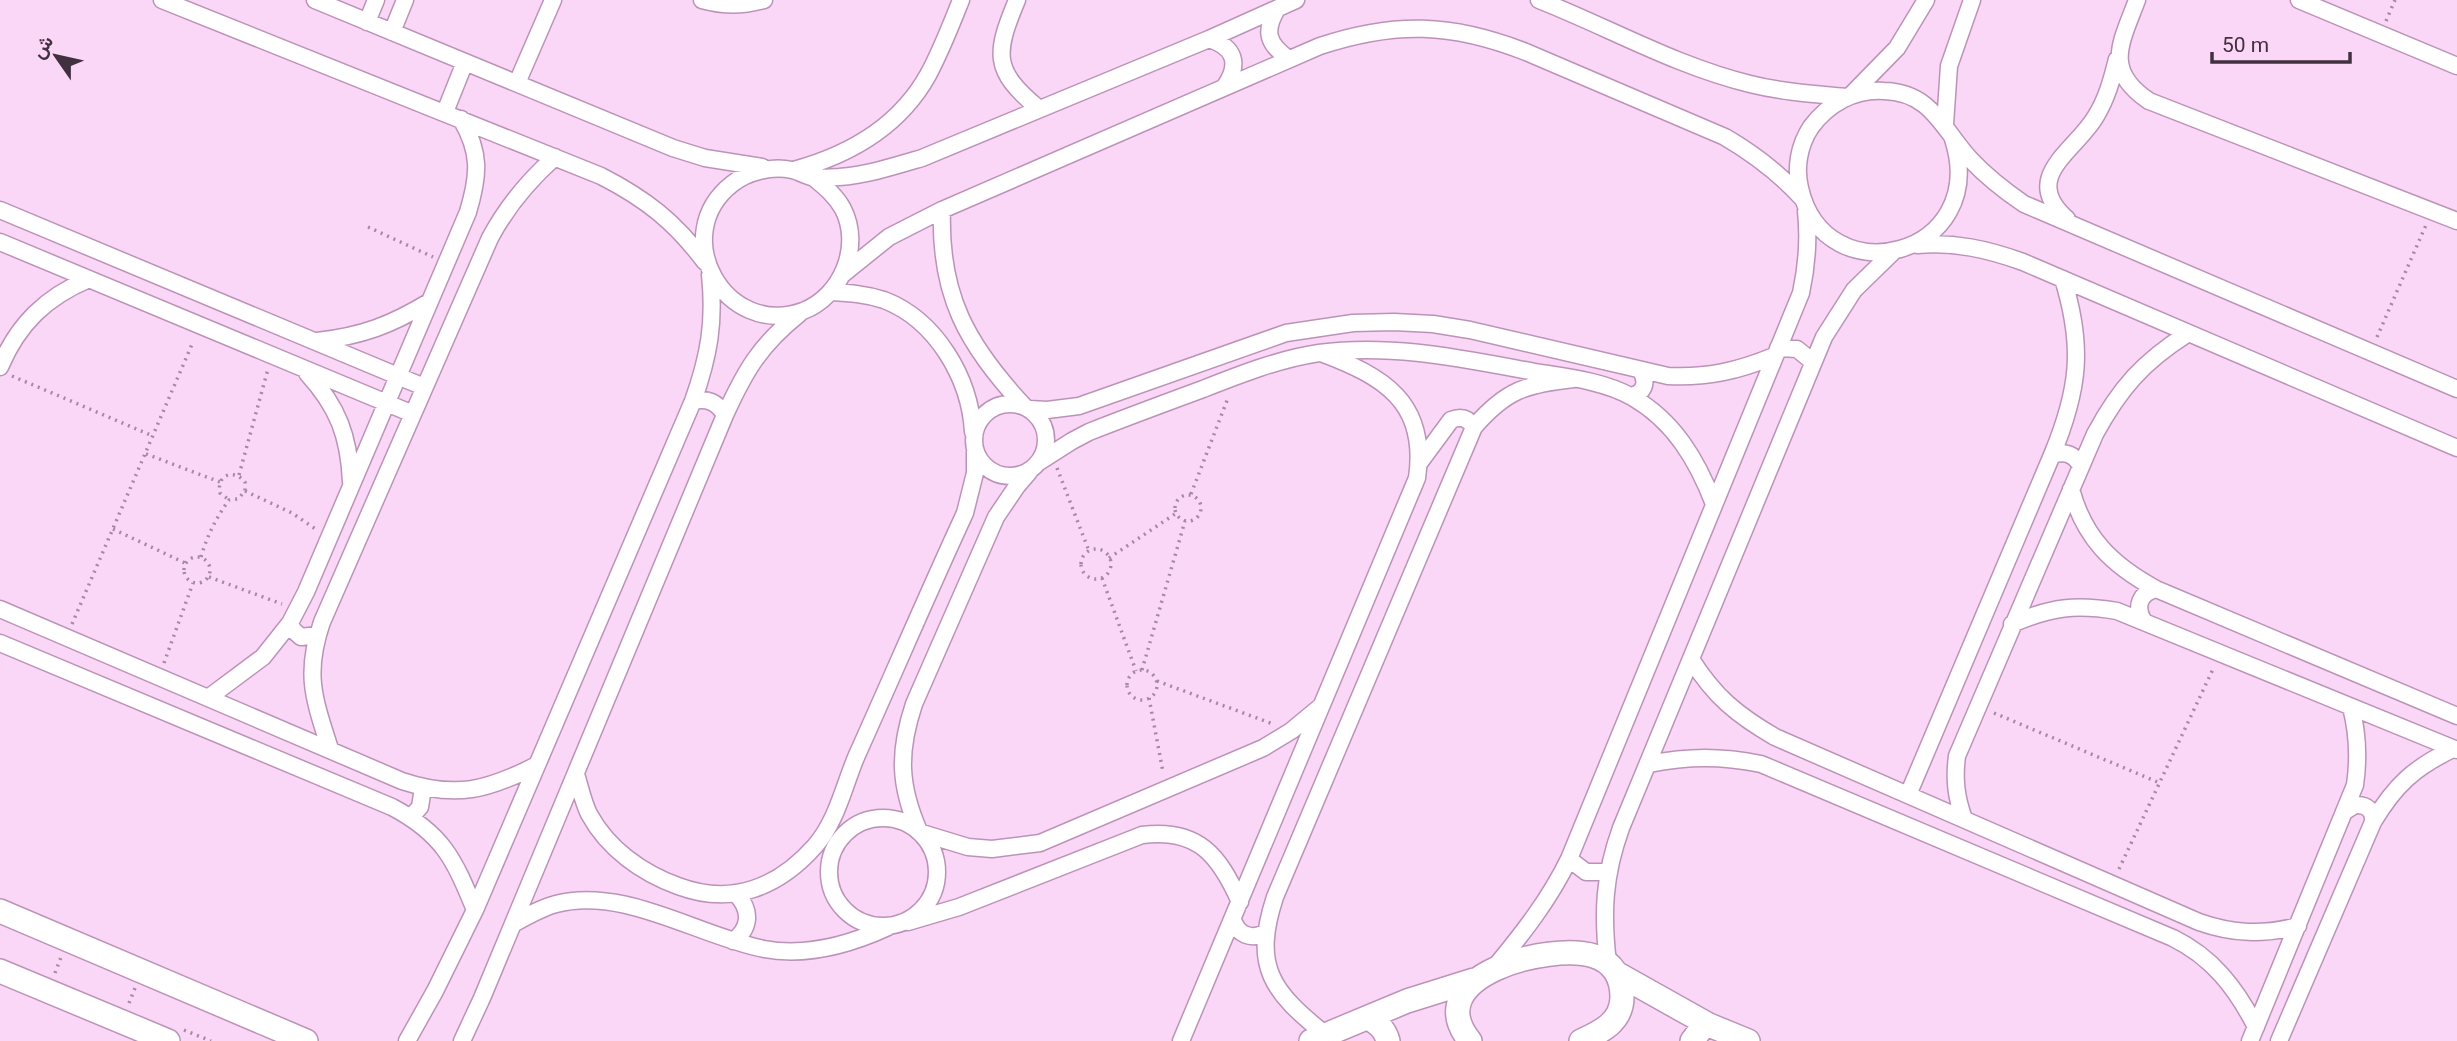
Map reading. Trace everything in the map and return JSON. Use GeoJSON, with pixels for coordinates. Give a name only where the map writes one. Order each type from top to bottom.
{"type":"FeatureCollection","features":[{"type":"Feature","properties":{"kind":"street"},"geometry":{"type":"LineString","coordinates":[[162,0],[445,112],[632,192],[660,212],[686,236],[720,288],[733,301],[749,310],[767,315],[786,315],[818,303],[831,292],[843,274],[850,253],[850,231],[844,210],[831,192],[814,178],[793,170]]}},
{"type":"Feature","properties":{"kind":"street"},"geometry":{"type":"LineString","coordinates":[[315,0],[673,148],[705,158],[793,170],[826,161],[856,147],[884,127],[908,104],[927,76],[961,0]]}},
{"type":"Feature","properties":{"kind":"street"},"geometry":{"type":"LineString","coordinates":[[367,22],[376,0]]}},
{"type":"Feature","properties":{"kind":"street"},"geometry":{"type":"LineString","coordinates":[[392,32],[405,0]]}},
{"type":"Feature","properties":{"kind":"street"},"geometry":{"type":"LineString","coordinates":[[517,83],[553,0]]}},
{"type":"Feature","properties":{"kind":"street"},"geometry":{"type":"LineString","coordinates":[[702,0],[724,6],[764,0]]}},
{"type":"Feature","properties":{"kind":"street"},"geometry":{"type":"LineString","coordinates":[[1017,0],[1002,39],[1000,55],[1011,84],[1038,108]]}},
{"type":"Feature","properties":{"kind":"street"},"geometry":{"type":"LineString","coordinates":[[814,178],[855,175],[922,158],[1296,0]]}},
{"type":"Feature","properties":{"kind":"street"},"geometry":{"type":"LineString","coordinates":[[1469,1041],[1460,1024],[1459,1004],[1462,995],[1535,918],[1569,859],[1801,293],[1809,234],[1798,173],[1802,147],[1819,117],[1849,96],[1897,48],[1926,0]]}},
{"type":"Feature","properties":{"kind":"street"},"geometry":{"type":"LineString","coordinates":[[1945,124],[1949,66],[1972,0]]}},
{"type":"Feature","properties":{"kind":"street"},"geometry":{"type":"LineString","coordinates":[[2071,223],[2050,200],[2049,177],[2053,167],[2074,146],[2096,116],[2112,81],[2119,50],[2137,0]]}},
{"type":"Feature","properties":{"kind":"street"},"geometry":{"type":"LineString","coordinates":[[1543,1],[1669,57],[1722,76],[1784,91],[1849,96],[1885,90],[1919,100],[1945,124],[1959,156],[1960,174],[1951,209],[1934,230],[1912,246]]}},
{"type":"Feature","properties":{"kind":"street"},"geometry":{"type":"LineString","coordinates":[[2301,1],[2457,66]]}},
{"type":"Feature","properties":{"kind":"street"},"geometry":{"type":"LineString","coordinates":[[1277,9],[1270,22],[1269,37],[1276,51],[1289,59]]}},
{"type":"Feature","properties":{"kind":"street"},"geometry":{"type":"LineString","coordinates":[[843,274],[889,237],[942,210],[1225,86],[1353,35],[1423,27],[1459,31],[1493,39],[1725,137],[1779,174],[1803,201],[1826,234],[1842,244],[1876,253],[1939,243],[1994,251],[2457,448]]}},
{"type":"Feature","properties":{"kind":"street"},"geometry":{"type":"LineString","coordinates":[[1209,39],[1221,42],[1230,51],[1234,63],[1232,76],[1225,86]]}},
{"type":"Feature","properties":{"kind":"street"},"geometry":{"type":"LineString","coordinates":[[2119,50],[2118,62],[2124,78],[2134,92],[2148,101],[2457,221]]}},
{"type":"Feature","properties":{"kind":"street"},"geometry":{"type":"LineString","coordinates":[[445,112],[465,62]]}},
{"type":"Feature","properties":{"kind":"street"},"geometry":{"type":"LineString","coordinates":[[208,698],[263,657],[293,616],[328,540],[468,212],[477,172],[476,153],[471,135],[461,119]]}},
{"type":"Feature","properties":{"kind":"street"},"geometry":{"type":"LineString","coordinates":[[1953,139],[1986,175],[2024,204],[2457,389]]}},
{"type":"Feature","properties":{"kind":"street"},"geometry":{"type":"LineString","coordinates":[[330,749],[314,702],[311,679],[317,635],[489,238],[518,193],[555,157]]}},
{"type":"Feature","properties":{"kind":"street"},"geometry":{"type":"LineString","coordinates":[[407,1041],[475,910],[706,366],[712,335],[713,304],[704,242],[707,221],[716,201],[731,185],[750,173],[772,169]]}},
{"type":"Feature","properties":{"kind":"street"},"geometry":{"type":"LineString","coordinates":[[0,210],[424,387]]}},
{"type":"Feature","properties":{"kind":"street"},"geometry":{"type":"LineString","coordinates":[[908,922],[924,909],[935,891],[938,870],[934,850],[920,832],[909,807],[903,781],[902,755],[906,729],[914,704],[996,517],[1011,493],[1040,463],[1047,440],[1045,428],[1039,418],[992,369],[965,328],[953,300],[945,270],[941,240],[942,210]]}},
{"type":"Feature","properties":{"kind":"street"},"geometry":{"type":"LineString","coordinates":[[0,243],[413,414]]}},
{"type":"Feature","properties":{"kind":"street"},"geometry":{"type":"LineString","coordinates":[[1581,1041],[1610,1026],[1622,1001],[1613,969],[1604,911],[1608,872],[1621,828],[1813,362],[1838,313],[1873,270],[1894,251]]}},
{"type":"Feature","properties":{"kind":"street"},"geometry":{"type":"LineString","coordinates":[[0,369],[4,344],[33,313],[68,288],[89,279]]}},
{"type":"Feature","properties":{"kind":"street"},"geometry":{"type":"LineString","coordinates":[[1908,795],[2052,455],[2071,403],[2076,378],[2075,328],[2063,279]]}},
{"type":"Feature","properties":{"kind":"street"},"geometry":{"type":"LineString","coordinates":[[576,774],[589,814],[607,839],[629,861],[656,878],[715,896],[737,895],[762,886],[785,873],[816,844],[832,819],[965,513],[975,473],[972,415],[960,374],[947,354],[909,314],[885,300],[859,293],[831,292]]}},
{"type":"Feature","properties":{"kind":"street"},"geometry":{"type":"LineString","coordinates":[[316,341],[346,338],[375,330],[403,318],[429,302]]}},
{"type":"Feature","properties":{"kind":"street"},"geometry":{"type":"LineString","coordinates":[[462,1041],[725,415],[749,366],[765,345],[804,310]]}},
{"type":"Feature","properties":{"kind":"street"},"geometry":{"type":"LineString","coordinates":[[1714,504],[1704,477],[1674,431],[1653,411],[1630,396],[1574,379],[1477,361],[1398,351],[1321,353],[1264,366],[1089,432],[1017,476],[1004,477],[991,472],[981,463],[974,445],[976,426],[991,409],[1002,404],[1047,410],[1079,405],[1286,333],[1353,323],[1433,324],[1471,330],[1641,371],[1695,377],[1748,367],[1776,352],[1797,349],[1813,362]]}},
{"type":"Feature","properties":{"kind":"street"},"geometry":{"type":"LineString","coordinates":[[1964,819],[1954,777],[1957,755],[2081,466],[2112,403],[2133,376],[2158,353],[2187,334]]}},
{"type":"Feature","properties":{"kind":"street"},"geometry":{"type":"LineString","coordinates":[[1181,1041],[1413,493],[1420,462],[1418,438],[1410,415],[1397,395],[1376,378],[1351,364],[1321,353]]}},
{"type":"Feature","properties":{"kind":"street"},"geometry":{"type":"LineString","coordinates":[[303,369],[325,393],[341,422],[349,453],[351,486]]}},
{"type":"Feature","properties":{"kind":"street"},"geometry":{"type":"LineString","coordinates":[[1630,396],[1639,394],[1644,387],[1645,379],[1641,371]]}},
{"type":"Feature","properties":{"kind":"street"},"geometry":{"type":"LineString","coordinates":[[1574,379],[1545,382],[1517,390],[1493,405],[1474,427],[1275,897],[1265,933],[1265,958],[1273,982],[1319,1038],[1528,958],[1567,953],[1596,956],[1613,969],[1710,1025],[1748,1041]]}},
{"type":"Feature","properties":{"kind":"street"},"geometry":{"type":"LineString","coordinates":[[693,401],[701,399],[716,403],[725,415]]}},
{"type":"Feature","properties":{"kind":"street"},"geometry":{"type":"LineString","coordinates":[[1420,462],[1451,420],[1466,419],[1474,427]]}},
{"type":"Feature","properties":{"kind":"street"},"geometry":{"type":"LineString","coordinates":[[2052,455],[2066,453],[2073,456],[2081,466]]}},
{"type":"Feature","properties":{"kind":"street"},"geometry":{"type":"LineString","coordinates":[[2071,489],[2078,513],[2092,537],[2110,558],[2132,576],[2156,589],[2457,716]]}},
{"type":"Feature","properties":{"kind":"street"},"geometry":{"type":"LineString","coordinates":[[2143,620],[2139,609],[2141,598],[2156,589]]}},
{"type":"Feature","properties":{"kind":"street"},"geometry":{"type":"LineString","coordinates":[[2012,624],[2037,613],[2064,607],[2091,606],[2117,611],[2455,749]]}},
{"type":"Feature","properties":{"kind":"street"},"geometry":{"type":"LineString","coordinates":[[0,609],[423,788],[464,791],[484,788],[537,765]]}},
{"type":"Feature","properties":{"kind":"street"},"geometry":{"type":"LineString","coordinates":[[293,616],[292,630],[301,637],[317,635]]}},
{"type":"Feature","properties":{"kind":"street"},"geometry":{"type":"LineString","coordinates":[[69,671],[73,642]]}},
{"type":"Feature","properties":{"kind":"street"},"geometry":{"type":"LineString","coordinates":[[0,643],[411,817],[434,836],[453,860],[475,910]]}},
{"type":"Feature","properties":{"kind":"street"},"geometry":{"type":"LineString","coordinates":[[1691,659],[1705,682],[1724,703],[1745,720],[1775,737],[2218,929],[2258,933],[2298,926]]}},
{"type":"Feature","properties":{"kind":"street"},"geometry":{"type":"LineString","coordinates":[[888,927],[869,925],[851,917],[838,903],[830,885],[829,865],[836,847],[847,831],[864,821],[883,817],[902,821],[920,832],[968,847],[1016,848],[1040,843],[1263,748],[1292,731],[1324,703]]}},
{"type":"Feature","properties":{"kind":"street"},"geometry":{"type":"LineString","coordinates":[[2253,1034],[2356,785],[2358,732],[2351,706]]}},
{"type":"Feature","properties":{"kind":"street"},"geometry":{"type":"LineString","coordinates":[[1761,764],[1764,749],[1775,737]]}},
{"type":"Feature","properties":{"kind":"street"},"geometry":{"type":"LineString","coordinates":[[2279,1041],[2373,822],[2404,779],[2427,761],[2455,749]]}},
{"type":"Feature","properties":{"kind":"street"},"geometry":{"type":"LineString","coordinates":[[1649,764],[1702,756],[1761,764],[2188,945],[2210,961],[2228,981],[2244,1003],[2253,1034]]}},
{"type":"Feature","properties":{"kind":"street"},"geometry":{"type":"LineString","coordinates":[[411,817],[420,807],[423,788]]}},
{"type":"Feature","properties":{"kind":"street"},"geometry":{"type":"LineString","coordinates":[[2347,810],[2355,804],[2365,806],[2372,813],[2373,822]]}},
{"type":"Feature","properties":{"kind":"street"},"geometry":{"type":"LineString","coordinates":[[832,819],[836,847]]}},
{"type":"Feature","properties":{"kind":"street"},"geometry":{"type":"LineString","coordinates":[[513,924],[556,904],[580,900],[604,901],[628,906],[764,949],[828,948],[859,940],[888,927],[959,907],[1142,835],[1160,833],[1195,841],[1209,851],[1221,865],[1240,902]]}},
{"type":"Feature","properties":{"kind":"street"},"geometry":{"type":"LineString","coordinates":[[806,855],[836,847]]}},
{"type":"Feature","properties":{"kind":"street"},"geometry":{"type":"LineString","coordinates":[[1569,859],[1586,872],[1608,872]]}},
{"type":"Feature","properties":{"kind":"street"},"geometry":{"type":"LineString","coordinates":[[733,940],[741,935],[748,919],[747,910],[737,895]]}},
{"type":"Feature","properties":{"kind":"street"},"geometry":{"type":"LineString","coordinates":[[0,911],[306,1041]]}},
{"type":"Feature","properties":{"kind":"street"},"geometry":{"type":"LineString","coordinates":[[1233,920],[1239,932],[1245,935],[1259,936],[1265,933]]}},
{"type":"Feature","properties":{"kind":"street"},"geometry":{"type":"LineString","coordinates":[[2188,945],[2202,940],[2204,930],[2199,922]]}},
{"type":"Feature","properties":{"kind":"street"},"geometry":{"type":"LineString","coordinates":[[0,971],[168,1041]]}},
{"type":"Feature","properties":{"kind":"street"},"geometry":{"type":"LineString","coordinates":[[1368,1017],[1379,1024],[1388,1041]]}},
{"type":"Feature","properties":{"kind":"street"},"geometry":{"type":"LineString","coordinates":[[1692,1041],[1702,1028],[1710,1025]]}},
{"type":"Feature","properties":{"kind":"path"},"geometry":{"type":"LineString","coordinates":[[2371,352],[2433,211]]}},
{"type":"Feature","properties":{"kind":"path"},"geometry":{"type":"LineString","coordinates":[[368,227],[446,263]]}},
{"type":"Feature","properties":{"kind":"path"},"geometry":{"type":"LineString","coordinates":[[73,642],[113,529],[200,326]]}},
{"type":"Feature","properties":{"kind":"path"},"geometry":{"type":"LineString","coordinates":[[239,475],[271,356]]}},
{"type":"Feature","properties":{"kind":"path"},"geometry":{"type":"LineString","coordinates":[[0,369],[153,436]]}},
{"type":"Feature","properties":{"kind":"path"},"geometry":{"type":"LineString","coordinates":[[1191,494],[1237,376]]}},
{"type":"Feature","properties":{"kind":"path"},"geometry":{"type":"LineString","coordinates":[[146,454],[220,482]]}},
{"type":"Feature","properties":{"kind":"path"},"geometry":{"type":"LineString","coordinates":[[1040,463],[1089,551]]}},
{"type":"Feature","properties":{"kind":"path"},"geometry":{"type":"LineString","coordinates":[[228,474],[239,475],[245,482],[245,491],[239,499],[229,500],[220,493],[220,482],[228,474]]}},
{"type":"Feature","properties":{"kind":"path"},"geometry":{"type":"LineString","coordinates":[[245,491],[292,513],[328,540]]}},
{"type":"Feature","properties":{"kind":"path"},"geometry":{"type":"LineString","coordinates":[[1175,514],[1175,502],[1185,494],[1196,497],[1202,508],[1196,518],[1185,521]]}},
{"type":"Feature","properties":{"kind":"path"},"geometry":{"type":"LineString","coordinates":[[201,558],[207,537],[229,500]]}},
{"type":"Feature","properties":{"kind":"path"},"geometry":{"type":"LineString","coordinates":[[1175,514],[1185,521]]}},
{"type":"Feature","properties":{"kind":"path"},"geometry":{"type":"LineString","coordinates":[[1109,558],[1175,514]]}},
{"type":"Feature","properties":{"kind":"path"},"geometry":{"type":"LineString","coordinates":[[1142,670],[1185,521]]}},
{"type":"Feature","properties":{"kind":"path"},"geometry":{"type":"LineString","coordinates":[[113,529],[186,564]]}},
{"type":"Feature","properties":{"kind":"path"},"geometry":{"type":"LineString","coordinates":[[1101,550],[1109,558],[1110,569],[1102,578],[1089,578],[1081,568],[1081,561],[1089,551],[1101,550]]}},
{"type":"Feature","properties":{"kind":"path"},"geometry":{"type":"LineString","coordinates":[[195,557],[201,558],[210,566],[209,577],[199,584],[193,583],[185,575],[186,564],[195,557]]}},
{"type":"Feature","properties":{"kind":"path"},"geometry":{"type":"LineString","coordinates":[[209,577],[293,616]]}},
{"type":"Feature","properties":{"kind":"path"},"geometry":{"type":"LineString","coordinates":[[1102,578],[1136,671]]}},
{"type":"Feature","properties":{"kind":"path"},"geometry":{"type":"LineString","coordinates":[[159,677],[193,583]]}},
{"type":"Feature","properties":{"kind":"path"},"geometry":{"type":"LineString","coordinates":[[2113,884],[2221,652]]}},
{"type":"Feature","properties":{"kind":"path"},"geometry":{"type":"LineString","coordinates":[[1149,698],[1136,698],[1128,688],[1130,675],[1136,671],[1142,670],[1154,675],[1157,681],[1157,688],[1149,698],[1166,791]]}},
{"type":"Feature","properties":{"kind":"path"},"geometry":{"type":"LineString","coordinates":[[1157,681],[1292,731]]}},
{"type":"Feature","properties":{"kind":"path"},"geometry":{"type":"LineString","coordinates":[[1977,706],[2160,783]]}},
{"type":"Feature","properties":{"kind":"path"},"geometry":{"type":"LineString","coordinates":[[48,991],[68,940]]}},
{"type":"Feature","properties":{"kind":"path"},"geometry":{"type":"LineString","coordinates":[[121,1021],[142,971]]}}]}
